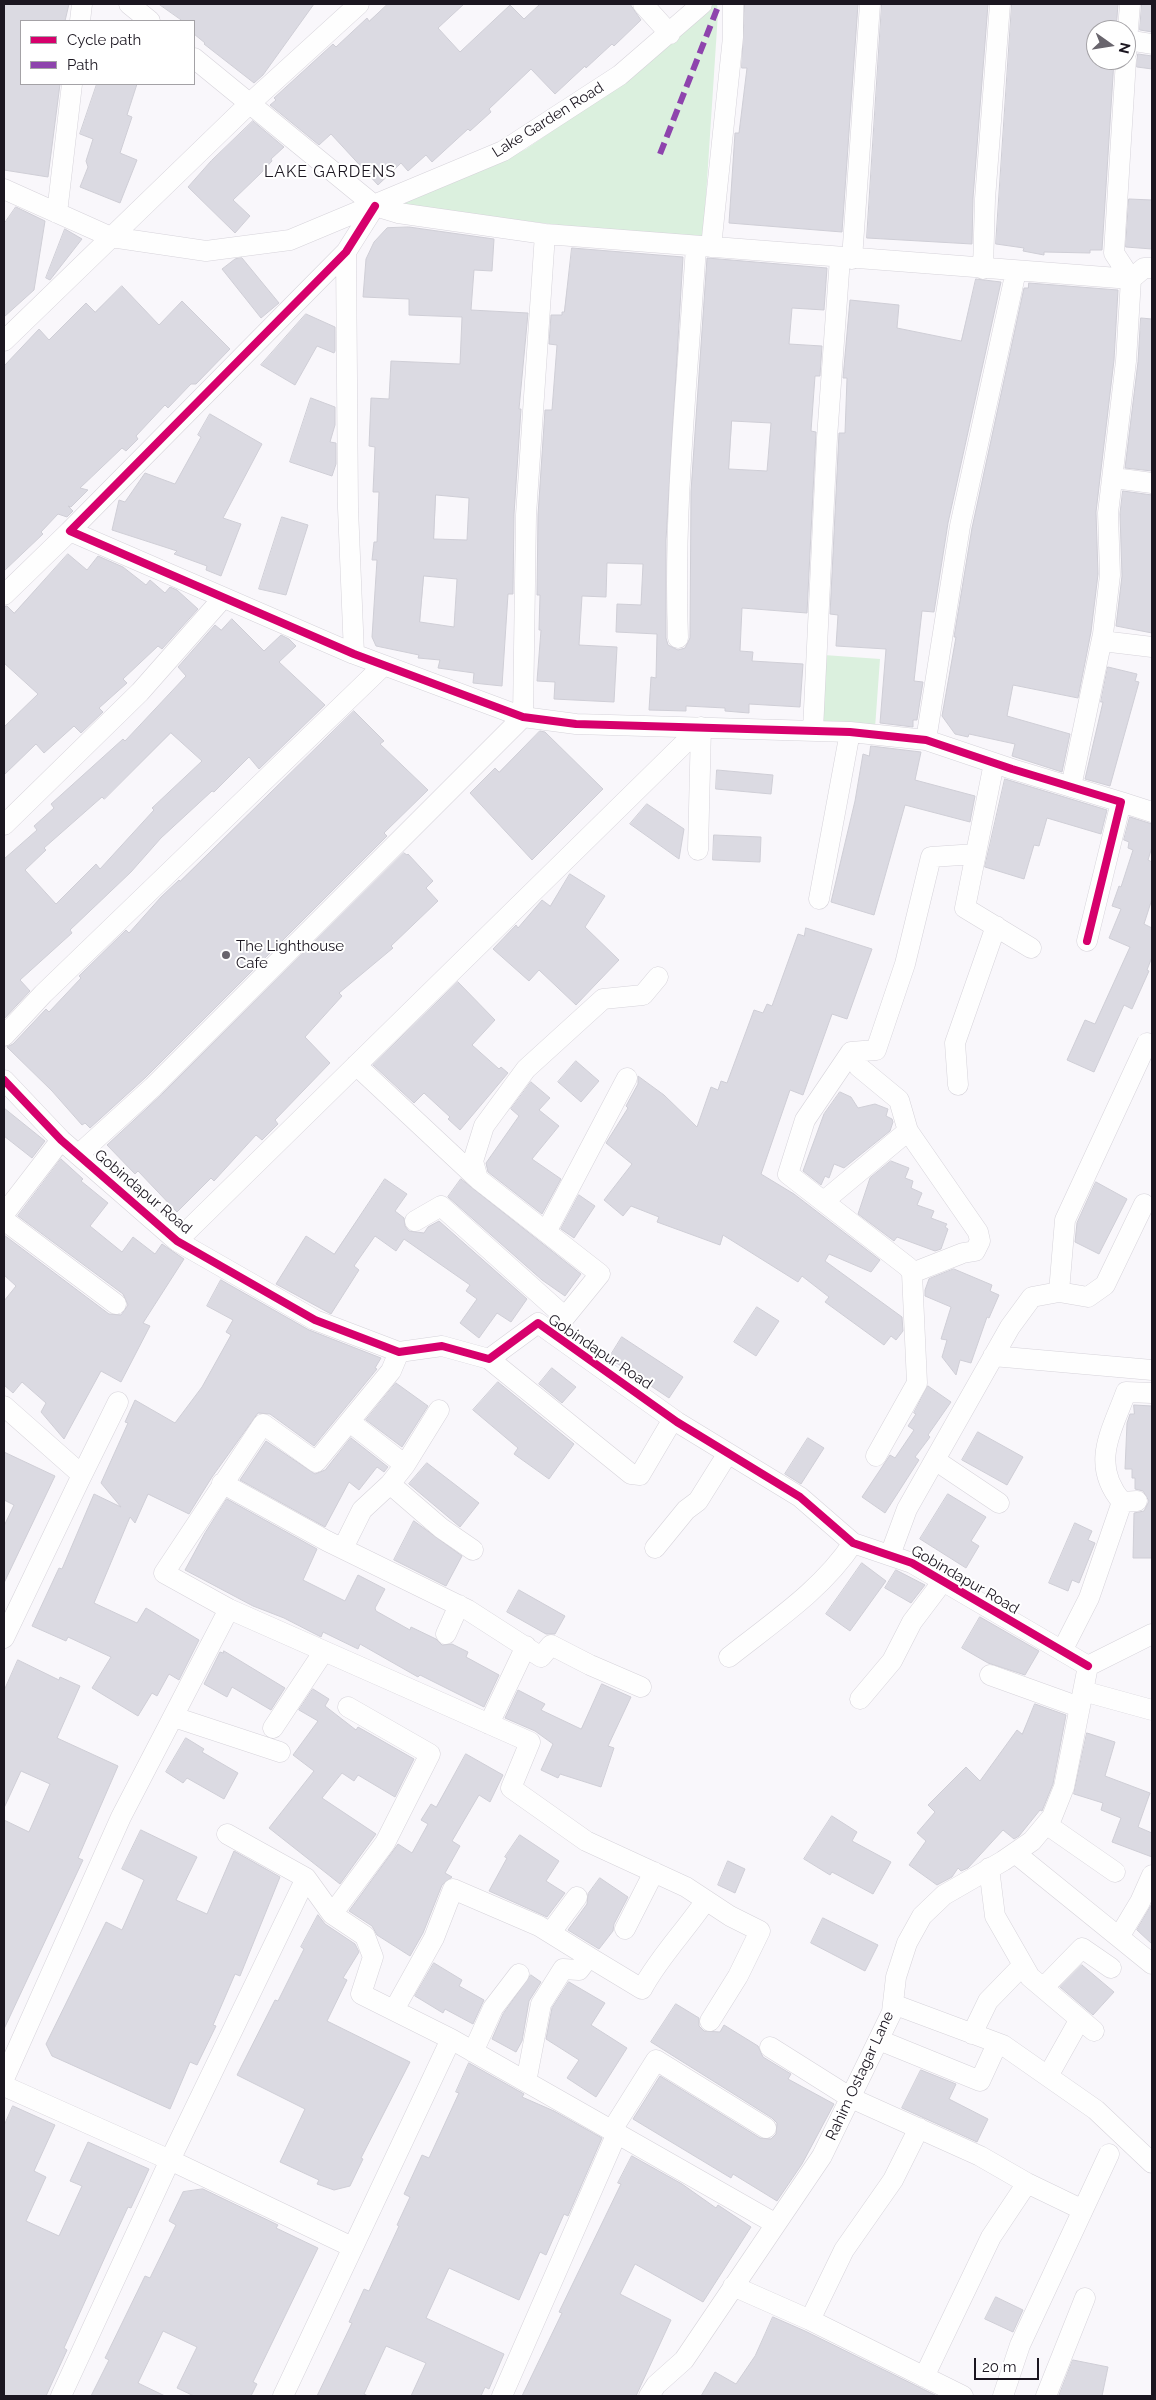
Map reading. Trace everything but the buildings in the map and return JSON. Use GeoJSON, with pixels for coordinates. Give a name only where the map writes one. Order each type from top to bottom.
{"type":"FeatureCollection","features":[{"type":"Feature","properties":{"kind":"street"},"geometry":{"type":"LineString","coordinates":[[80,20],[82,4]]}},
{"type":"Feature","properties":{"kind":"street"},"geometry":{"type":"LineString","coordinates":[[129,4],[149,20]]}},
{"type":"Feature","properties":{"kind":"street"},"geometry":{"type":"LineString","coordinates":[[4,340],[248,105],[359,4]]}},
{"type":"Feature","properties":{"kind":"street"},"geometry":{"type":"LineString","coordinates":[[643,4],[670,34]]}},
{"type":"Feature","properties":{"kind":"street","name":"Lake Garden Road"},"geometry":{"type":"LineString","coordinates":[[111,237],[206,251],[290,240],[502,152],[620,75],[670,34],[702,4]]}},
{"type":"Feature","properties":{"kind":"street"},"geometry":{"type":"LineString","coordinates":[[678,638],[677,597],[683,443],[703,246],[733,37],[733,4]]}},
{"type":"Feature","properties":{"kind":"street"},"geometry":{"type":"LineString","coordinates":[[813,730],[828,438],[870,4]]}},
{"type":"Feature","properties":{"kind":"street"},"geometry":{"type":"LineString","coordinates":[[983,269],[985,199],[1000,4]]}},
{"type":"Feature","properties":{"kind":"street"},"geometry":{"type":"LineString","coordinates":[[1129,20],[1130,4]]}},
{"type":"Feature","properties":{"kind":"street"},"geometry":{"type":"LineString","coordinates":[[1136,46],[1152,44]]}},
{"type":"Feature","properties":{"kind":"street"},"geometry":{"type":"LineString","coordinates":[[195,59],[248,105],[375,206],[398,213],[545,234],[1131,280],[1144,268],[1152,268]]}},
{"type":"Feature","properties":{"kind":"street"},"geometry":{"type":"LineString","coordinates":[[1071,787],[1102,640],[1110,575],[1108,513],[1114,478],[1116,430],[1126,361],[1131,280],[1114,252],[1125,70]]}},
{"type":"Feature","properties":{"kind":"street"},"geometry":{"type":"LineString","coordinates":[[57,213],[72,85]]}},
{"type":"Feature","properties":{"kind":"street"},"geometry":{"type":"LineString","coordinates":[[4,189],[111,237]]}},
{"type":"Feature","properties":{"kind":"street"},"geometry":{"type":"LineString","coordinates":[[4,595],[70,531],[346,252],[375,206]]}},
{"type":"Feature","properties":{"kind":"street"},"geometry":{"type":"LineString","coordinates":[[78,1155],[153,1087],[523,717],[526,515],[545,234]]}},
{"type":"Feature","properties":{"kind":"street"},"geometry":{"type":"LineString","coordinates":[[346,252],[348,508],[354,654]]}},
{"type":"Feature","properties":{"kind":"street"},"geometry":{"type":"LineString","coordinates":[[926,740],[960,526],[1016,271]]}},
{"type":"Feature","properties":{"kind":"street"},"geometry":{"type":"LineString","coordinates":[[1114,478],[1152,483]]}},
{"type":"Feature","properties":{"kind":"street"},"geometry":{"type":"LineString","coordinates":[[70,531],[383,666],[523,717],[576,724],[813,730],[926,740],[1152,812]]}},
{"type":"Feature","properties":{"kind":"street"},"geometry":{"type":"LineString","coordinates":[[4,825],[140,692],[224,598]]}},
{"type":"Feature","properties":{"kind":"street"},"geometry":{"type":"LineString","coordinates":[[1102,640],[1152,647]]}},
{"type":"Feature","properties":{"kind":"street"},"geometry":{"type":"LineString","coordinates":[[4,1036],[43,994],[383,666]]}},
{"type":"Feature","properties":{"kind":"street"},"geometry":{"type":"LineString","coordinates":[[698,850],[701,727]]}},
{"type":"Feature","properties":{"kind":"street"},"geometry":{"type":"LineString","coordinates":[[177,1241],[701,727]]}},
{"type":"Feature","properties":{"kind":"street"},"geometry":{"type":"LineString","coordinates":[[819,898],[850,732]]}},
{"type":"Feature","properties":{"kind":"street"},"geometry":{"type":"LineString","coordinates":[[994,763],[965,908],[1031,948]]}},
{"type":"Feature","properties":{"kind":"street"},"geometry":{"type":"LineString","coordinates":[[1087,941],[1121,802]]}},
{"type":"Feature","properties":{"kind":"street"},"geometry":{"type":"LineString","coordinates":[[851,1052],[876,1050],[905,964],[931,858],[976,854]]}},
{"type":"Feature","properties":{"kind":"street"},"geometry":{"type":"LineString","coordinates":[[958,1085],[955,1043],[996,926]]}},
{"type":"Feature","properties":{"kind":"street"},"geometry":{"type":"LineString","coordinates":[[478,1179],[473,1161],[484,1126],[526,1069],[603,999],[643,995],[658,977]]}},
{"type":"Feature","properties":{"kind":"street"},"geometry":{"type":"LineString","coordinates":[[1059,1292],[1065,1220],[1147,1043]]}},
{"type":"Feature","properties":{"kind":"street"},"geometry":{"type":"LineString","coordinates":[[851,1052],[859,1066],[899,1100],[908,1131],[978,1232],[980,1241],[975,1252],[963,1253],[912,1273]]}},
{"type":"Feature","properties":{"kind":"street"},"geometry":{"type":"LineString","coordinates":[[851,1052],[805,1120],[788,1174],[908,1267],[912,1273],[918,1383],[876,1456]]}},
{"type":"Feature","properties":{"kind":"street"},"geometry":{"type":"LineString","coordinates":[[356,1065],[478,1179],[600,1274],[552,1333]]}},
{"type":"Feature","properties":{"kind":"street"},"geometry":{"type":"LineString","coordinates":[[546,1232],[627,1078]]}},
{"type":"Feature","properties":{"kind":"street","name":"Gobindapur Road"},"geometry":{"type":"LineString","coordinates":[[4,1080],[61,1140],[177,1241],[315,1320],[399,1352],[442,1346],[489,1359],[538,1323],[673,1419],[800,1497],[853,1543],[912,1563],[1088,1666]]}},
{"type":"Feature","properties":{"kind":"street"},"geometry":{"type":"LineString","coordinates":[[824,1201],[908,1131]]}},
{"type":"Feature","properties":{"kind":"street"},"geometry":{"type":"LineString","coordinates":[[4,1214],[61,1140]]}},
{"type":"Feature","properties":{"kind":"street"},"geometry":{"type":"LineString","coordinates":[[890,1555],[907,1509],[1010,1327],[1032,1297],[1059,1292],[1088,1297],[1106,1285],[1144,1204]]}},
{"type":"Feature","properties":{"kind":"street"},"geometry":{"type":"LineString","coordinates":[[415,1221],[441,1206],[565,1317]]}},
{"type":"Feature","properties":{"kind":"street"},"geometry":{"type":"LineString","coordinates":[[4,1220],[116,1304]]}},
{"type":"Feature","properties":{"kind":"street"},"geometry":{"type":"LineString","coordinates":[[399,1352],[391,1371],[316,1462],[263,1424],[164,1573],[229,1609],[530,1742],[511,1788],[586,1841],[686,1887],[730,1916],[760,1931],[738,1976],[710,2021]]}},
{"type":"Feature","properties":{"kind":"street"},"geometry":{"type":"LineString","coordinates":[[993,1356],[1152,1370]]}},
{"type":"Feature","properties":{"kind":"street"},"geometry":{"type":"LineString","coordinates":[[489,1359],[631,1474],[640,1475],[673,1419]]}},
{"type":"Feature","properties":{"kind":"street"},"geometry":{"type":"LineString","coordinates":[[1062,1651],[1089,1598],[1130,1502],[1110,1488],[1104,1453],[1126,1392],[1152,1393]]}},
{"type":"Feature","properties":{"kind":"street"},"geometry":{"type":"LineString","coordinates":[[4,1638],[118,1402]]}},
{"type":"Feature","properties":{"kind":"street"},"geometry":{"type":"LineString","coordinates":[[4,1406],[82,1475]]}},
{"type":"Feature","properties":{"kind":"street"},"geometry":{"type":"LineString","coordinates":[[343,1548],[362,1510],[390,1484],[405,1465],[439,1410]]}},
{"type":"Feature","properties":{"kind":"street"},"geometry":{"type":"LineString","coordinates":[[350,1422],[405,1465]]}},
{"type":"Feature","properties":{"kind":"street"},"geometry":{"type":"LineString","coordinates":[[655,1548],[686,1510],[698,1501],[728,1453]]}},
{"type":"Feature","properties":{"kind":"street"},"geometry":{"type":"LineString","coordinates":[[935,1460],[999,1503]]}},
{"type":"Feature","properties":{"kind":"street"},"geometry":{"type":"LineString","coordinates":[[222,1483],[343,1548],[459,1605],[541,1656],[551,1644],[590,1666],[641,1687]]}},
{"type":"Feature","properties":{"kind":"street"},"geometry":{"type":"LineString","coordinates":[[390,1484],[441,1528],[473,1550]]}},
{"type":"Feature","properties":{"kind":"street"},"geometry":{"type":"LineString","coordinates":[[729,1657],[809,1594],[842,1560],[853,1543]]}},
{"type":"Feature","properties":{"kind":"street"},"geometry":{"type":"LineString","coordinates":[[860,1699],[892,1661],[912,1622],[943,1581]]}},
{"type":"Feature","properties":{"kind":"street"},"geometry":{"type":"LineString","coordinates":[[446,1634],[459,1605]]}},
{"type":"Feature","properties":{"kind":"street"},"geometry":{"type":"LineString","coordinates":[[4,2079],[121,1817],[229,1609]]}},
{"type":"Feature","properties":{"kind":"street"},"geometry":{"type":"LineString","coordinates":[[1088,1666],[1152,1634]]}},
{"type":"Feature","properties":{"kind":"street"},"geometry":{"type":"LineString","coordinates":[[489,1724],[526,1646]]}},
{"type":"Feature","properties":{"kind":"street"},"geometry":{"type":"LineString","coordinates":[[273,1728],[324,1651]]}},
{"type":"Feature","properties":{"kind":"street","name":"Rahim Ostagar Lane"},"geometry":{"type":"LineString","coordinates":[[658,2392],[684,2360],[822,2156],[892,2012],[896,1978],[907,1943],[922,1916],[944,1895],[1032,1841],[1052,1817],[1064,1787],[1088,1666]]}},
{"type":"Feature","properties":{"kind":"street"},"geometry":{"type":"LineString","coordinates":[[990,1675],[1081,1699],[1152,1710]]}},
{"type":"Feature","properties":{"kind":"street"},"geometry":{"type":"LineString","coordinates":[[332,1914],[385,1843],[430,1754],[348,1707]]}},
{"type":"Feature","properties":{"kind":"street"},"geometry":{"type":"LineString","coordinates":[[174,1716],[280,1752]]}},
{"type":"Feature","properties":{"kind":"street"},"geometry":{"type":"LineString","coordinates":[[1046,1824],[1115,1872]]}},
{"type":"Feature","properties":{"kind":"street"},"geometry":{"type":"LineString","coordinates":[[227,1834],[306,1878],[332,1914],[365,1936],[372,1957],[361,1994],[451,2039],[776,2224]]}},
{"type":"Feature","properties":{"kind":"street"},"geometry":{"type":"LineString","coordinates":[[1014,1853],[1152,1964]]}},
{"type":"Feature","properties":{"kind":"street"},"geometry":{"type":"LineString","coordinates":[[989,1868],[995,1916],[1030,1977],[1087,2025],[1048,2076]]}},
{"type":"Feature","properties":{"kind":"street"},"geometry":{"type":"LineString","coordinates":[[624,1930],[654,1872]]}},
{"type":"Feature","properties":{"kind":"street"},"geometry":{"type":"LineString","coordinates":[[1118,1937],[1140,1902],[1152,1876]]}},
{"type":"Feature","properties":{"kind":"street"},"geometry":{"type":"LineString","coordinates":[[61,2396],[170,2160],[306,1878]]}},
{"type":"Feature","properties":{"kind":"street"},"geometry":{"type":"LineString","coordinates":[[394,2010],[434,1938],[453,1889],[488,1902],[551,1932],[642,1988],[706,1900]]}},
{"type":"Feature","properties":{"kind":"street"},"geometry":{"type":"LineString","coordinates":[[551,1932],[577,1897]]}},
{"type":"Feature","properties":{"kind":"street"},"geometry":{"type":"LineString","coordinates":[[1043,1988],[1082,1948],[1111,1968]]}},
{"type":"Feature","properties":{"kind":"street"},"geometry":{"type":"LineString","coordinates":[[526,2082],[541,2004],[563,1969],[579,1970],[589,1957]]}},
{"type":"Feature","properties":{"kind":"street"},"geometry":{"type":"LineString","coordinates":[[972,2034],[988,2001],[1023,1965]]}},
{"type":"Feature","properties":{"kind":"street"},"geometry":{"type":"LineString","coordinates":[[473,2052],[493,2008],[518,1974]]}},
{"type":"Feature","properties":{"kind":"street"},"geometry":{"type":"LineString","coordinates":[[893,2004],[997,2044],[1048,2076],[1096,2110],[1152,2163]]}},
{"type":"Feature","properties":{"kind":"street"},"geometry":{"type":"LineString","coordinates":[[283,2396],[451,2039]]}},
{"type":"Feature","properties":{"kind":"street"},"geometry":{"type":"LineString","coordinates":[[879,2040],[980,2081],[997,2044]]}},
{"type":"Feature","properties":{"kind":"street"},"geometry":{"type":"LineString","coordinates":[[770,2047],[851,2098],[980,2156],[1027,2183],[1083,2210]]}},
{"type":"Feature","properties":{"kind":"street"},"geometry":{"type":"LineString","coordinates":[[502,2396],[614,2132],[656,2060],[766,2128]]}},
{"type":"Feature","properties":{"kind":"street"},"geometry":{"type":"LineString","coordinates":[[4,2086],[170,2160],[352,2247]]}},
{"type":"Feature","properties":{"kind":"street"},"geometry":{"type":"LineString","coordinates":[[810,2320],[844,2250],[893,2180],[919,2128]]}},
{"type":"Feature","properties":{"kind":"street"},"geometry":{"type":"LineString","coordinates":[[1003,2396],[1020,2345],[1109,2154]]}},
{"type":"Feature","properties":{"kind":"street"},"geometry":{"type":"LineString","coordinates":[[924,2377],[991,2237],[1027,2183]]}},
{"type":"Feature","properties":{"kind":"street"},"geometry":{"type":"LineString","coordinates":[[733,2286],[810,2320],[963,2396]]}},
{"type":"Feature","properties":{"kind":"street"},"geometry":{"type":"LineString","coordinates":[[1046,2396],[1085,2298]]}},
{"type":"Feature","properties":{"kind":"green space"},"geometry":{"type":"Polygon","coordinates":[[[705,4],[717,4],[718,13],[703,242],[397,206],[526,149],[625,81],[705,4]]]}},
{"type":"Feature","properties":{"kind":"green space"},"geometry":{"type":"Polygon","coordinates":[[[824,655],[880,659],[875,728],[819,724],[824,655]]]}},
{"type":"Feature","properties":{"kind":"marked path"},"geometry":{"type":"LineString","coordinates":[[660,154],[719,4]]}},
{"type":"Feature","properties":{"kind":"cycle path"},"geometry":{"type":"LineString","coordinates":[[375,206],[346,252],[70,531],[354,654],[523,717],[576,724],[850,732],[926,740],[1012,769],[1121,802],[1087,941]]}},
{"type":"Feature","properties":{"kind":"cycle path"},"geometry":{"type":"LineString","coordinates":[[4,1080],[61,1140],[177,1241],[315,1320],[399,1352],[442,1346],[489,1359],[538,1323],[677,1422],[800,1497],[853,1543],[912,1563],[1088,1666]]}},
{"type":"Feature","properties":{"kind":"place","name":"The Lighthouse Cafe"},"geometry":{"type":"Point","coordinates":[226,955]}},
{"type":"Feature","properties":{"kind":"district","name":"LAKE GARDENS"},"geometry":{"type":"Point","coordinates":[330,172]}}]}
